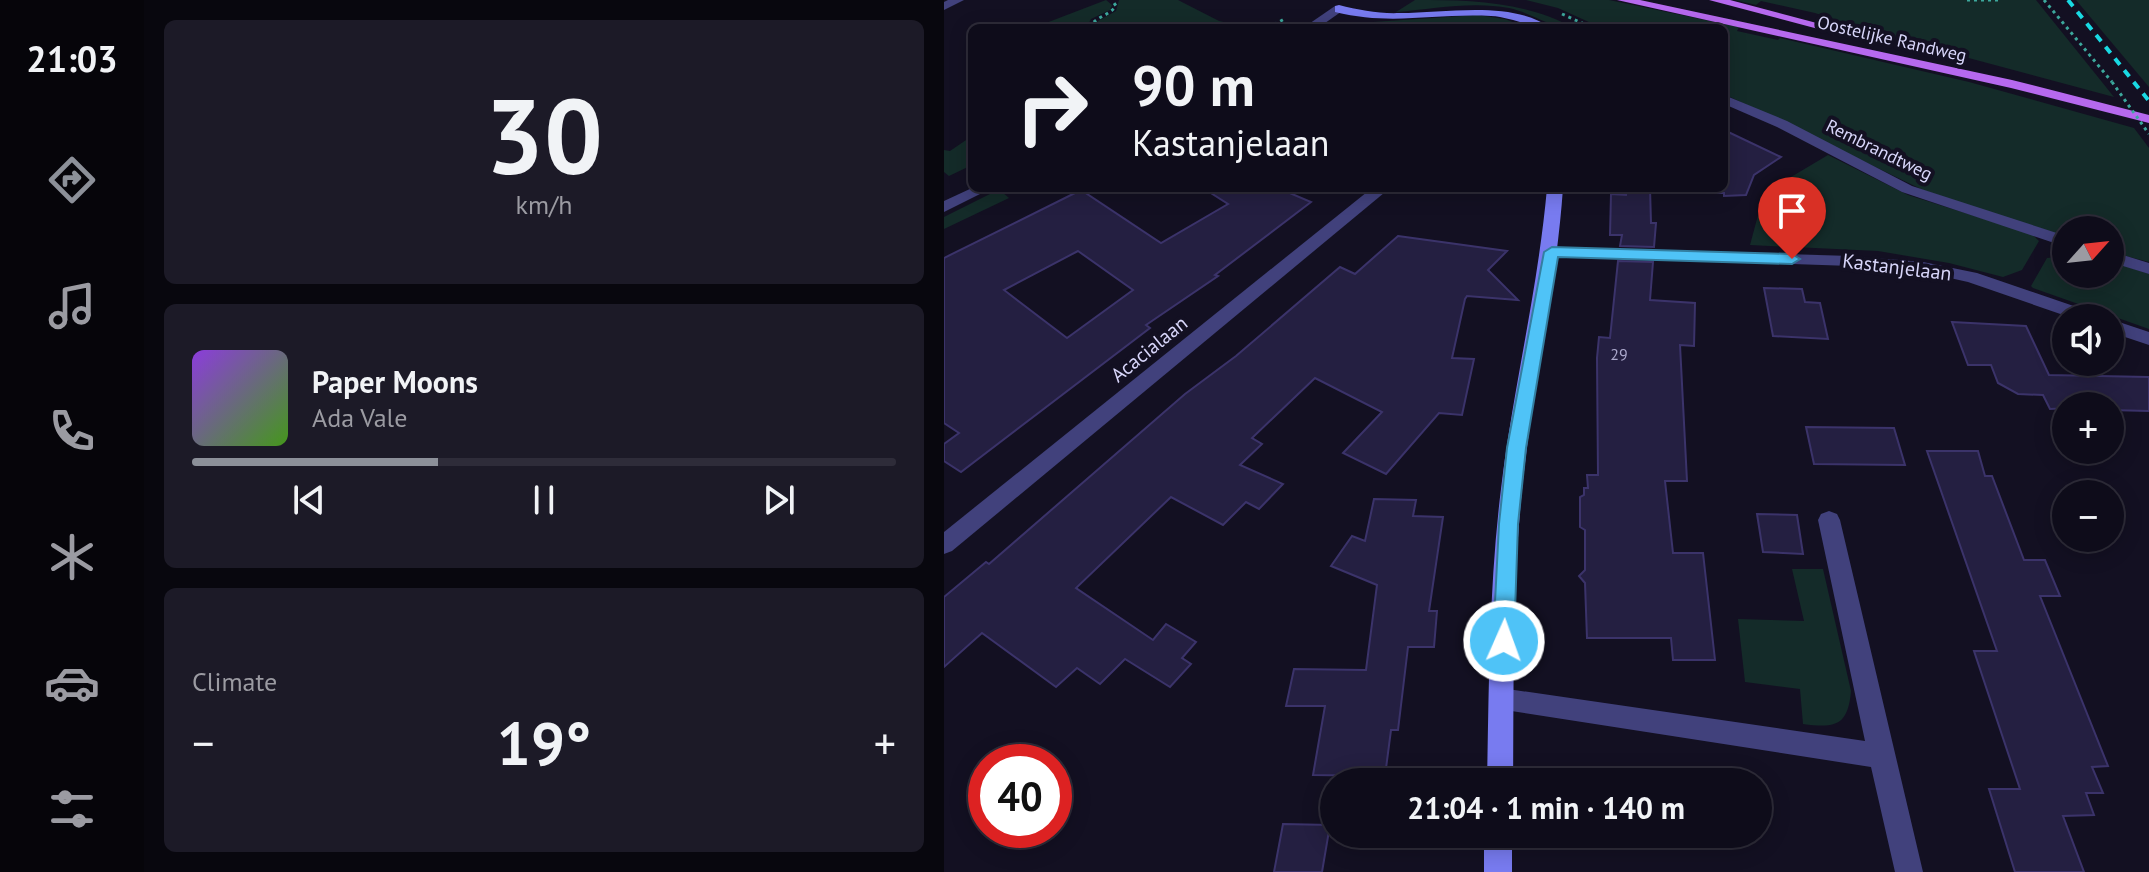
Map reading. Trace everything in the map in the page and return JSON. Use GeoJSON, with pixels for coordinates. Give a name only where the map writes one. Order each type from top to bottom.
{"type":"FeatureCollection","features":[{"type":"Feature","properties":{"kind":"main road","name":"Oostelijke Randweg"},"geometry":{"type":"LineString","coordinates":[[1623,0],[2012,84],[2149,119]]}},
{"type":"Feature","properties":{"kind":"main road","name":"Oostelijke Randweg"},"geometry":{"type":"LineString","coordinates":[[1715,0],[1894,45],[2012,84]]}},
{"type":"Feature","properties":{"kind":"street"},"geometry":{"type":"LineString","coordinates":[[944,6],[958,0]]}},
{"type":"Feature","properties":{"kind":"street"},"geometry":{"type":"LineString","coordinates":[[1315,24],[1344,5],[1363,15],[1408,17],[1475,10],[1510,14],[1535,24]]}},
{"type":"Feature","properties":{"kind":"street","name":"Rembrandtweg"},"geometry":{"type":"LineString","coordinates":[[1728,101],[1782,124],[1907,189],[2052,237]]}},
{"type":"Feature","properties":{"kind":"street"},"geometry":{"type":"LineString","coordinates":[[944,207],[976,192]]}},
{"type":"Feature","properties":{"kind":"street","name":"Acacialaan"},"geometry":{"type":"LineString","coordinates":[[944,545],[1377,192]]}},
{"type":"Feature","properties":{"kind":"street"},"geometry":{"type":"LineString","coordinates":[[1500,768],[1509,524],[1516,448],[1552,252],[1555,192]]}},
{"type":"Feature","properties":{"kind":"street","name":"Kastanjelaan"},"geometry":{"type":"LineString","coordinates":[[1552,252],[1851,261],[1923,267],[1971,277],[2052,305]]}},
{"type":"Feature","properties":{"kind":"street"},"geometry":{"type":"LineString","coordinates":[[2124,261],[2149,269]]}},
{"type":"Feature","properties":{"kind":"street"},"geometry":{"type":"LineString","coordinates":[[2124,330],[2149,339]]}},
{"type":"Feature","properties":{"kind":"street"},"geometry":{"type":"LineString","coordinates":[[1829,520],[1909,872]]}},
{"type":"Feature","properties":{"kind":"street"},"geometry":{"type":"LineString","coordinates":[[1501,700],[1881,756]]}},
{"type":"Feature","properties":{"kind":"street"},"geometry":{"type":"LineString","coordinates":[[1498,848],[1498,872]]}},
{"type":"Feature","properties":{"kind":"path"},"geometry":{"type":"LineString","coordinates":[[1092,24],[1112,12],[1116,6],[1112,0]]}},
{"type":"Feature","properties":{"kind":"path"},"geometry":{"type":"LineString","coordinates":[[1967,0],[2001,0]]}},
{"type":"Feature","properties":{"kind":"path"},"geometry":{"type":"LineString","coordinates":[[2044,0],[2112,82],[2149,134]]}},
{"type":"Feature","properties":{"kind":"green space"},"geometry":{"type":"Polygon","coordinates":[[[1106,0],[1112,5],[1110,10],[1091,19],[1088,24],[1043,24],[1106,0]]]}},
{"type":"Feature","properties":{"kind":"green space"},"geometry":{"type":"Polygon","coordinates":[[[1119,0],[1178,0],[1219,21],[1234,24],[1096,24],[1116,11],[1119,0]]]}},
{"type":"Feature","properties":{"kind":"green space"},"geometry":{"type":"Polygon","coordinates":[[[1415,0],[1476,2],[1516,7],[1566,24],[1552,24],[1517,10],[1495,6],[1467,5],[1396,12],[1415,0]]]}},
{"type":"Feature","properties":{"kind":"green space"},"geometry":{"type":"Polygon","coordinates":[[[1526,0],[1609,0],[1725,24],[1593,24],[1558,8],[1526,0]]]}},
{"type":"Feature","properties":{"kind":"green space"},"geometry":{"type":"Polygon","coordinates":[[[1735,0],[2036,0],[2114,97],[1868,31],[1815,13],[1761,1],[1756,5],[1735,0]]]}},
{"type":"Feature","properties":{"kind":"green space"},"geometry":{"type":"Polygon","coordinates":[[[2076,0],[2149,0],[2149,87],[2076,0]]]}},
{"type":"Feature","properties":{"kind":"green space"},"geometry":{"type":"Polygon","coordinates":[[[1477,15],[1518,24],[1369,24],[1477,15]]]}},
{"type":"Feature","properties":{"kind":"green space"},"geometry":{"type":"Polygon","coordinates":[[[1728,25],[1739,27],[1737,31],[1969,82],[2134,128],[2149,148],[2149,262],[2124,256],[2124,216],[2052,216],[2052,233],[1923,190],[1728,96],[1728,25]]]}},
{"type":"Feature","properties":{"kind":"green space"},"geometry":{"type":"Polygon","coordinates":[[[968,139],[968,167],[949,176],[944,172],[944,150],[950,151],[968,139]]]}},
{"type":"Feature","properties":{"kind":"green space"},"geometry":{"type":"Polygon","coordinates":[[[1828,155],[1908,195],[2032,234],[2039,241],[2022,270],[2003,277],[1949,263],[1878,251],[1750,245],[1764,193],[1828,155]]]}},
{"type":"Feature","properties":{"kind":"green space"},"geometry":{"type":"Polygon","coordinates":[[[1002,192],[1009,198],[944,229],[944,217],[992,193],[1002,192]]]}},
{"type":"Feature","properties":{"kind":"green space"},"geometry":{"type":"Polygon","coordinates":[[[2052,257],[2052,288],[2124,288],[2124,266],[2149,274],[2149,329],[2124,320],[2124,304],[2078,304],[2033,288],[2031,286],[2047,258],[2052,257]]]}},
{"type":"Feature","properties":{"kind":"green space"},"geometry":{"type":"Polygon","coordinates":[[[1792,569],[1823,569],[1851,691],[1847,712],[1831,725],[1803,724],[1800,689],[1745,682],[1738,619],[1804,621],[1792,569]]]}},
{"type":"Feature","properties":{"kind":"building"},"geometry":{"type":"Polygon","coordinates":[[[1728,132],[1781,157],[1754,175],[1746,195],[1724,196],[1724,193],[1715,193],[1728,192],[1728,132]]]}},
{"type":"Feature","properties":{"kind":"building"},"geometry":{"type":"Polygon","coordinates":[[[1077,192],[1084,192],[1161,243],[1228,204],[1209,192],[1287,192],[1311,202],[1215,275],[1218,276],[1146,325],[1150,328],[961,472],[944,461],[944,444],[959,433],[944,423],[944,258],[1077,192]],[[1078,251],[1004,290],[1067,338],[1133,290],[1078,251]]]}},
{"type":"Feature","properties":{"kind":"building"},"geometry":{"type":"Polygon","coordinates":[[[1626,192],[1650,192],[1651,223],[1656,223],[1654,247],[1620,246],[1622,235],[1610,235],[1611,194],[1626,195],[1626,192]]]}},
{"type":"Feature","properties":{"kind":"building"},"geometry":{"type":"Polygon","coordinates":[[[1398,236],[1507,251],[1488,270],[1518,300],[1467,296],[1465,299],[1452,358],[1474,359],[1462,415],[1439,413],[1386,474],[1343,453],[1382,412],[1315,378],[1252,438],[1262,444],[1240,465],[1283,484],[1259,509],[1246,502],[1223,525],[1171,497],[1076,588],[1153,640],[1166,624],[1196,642],[1182,658],[1191,664],[1170,687],[1125,659],[1100,684],[1077,668],[1056,687],[982,633],[944,667],[944,597],[986,562],[989,564],[1185,394],[1236,356],[1340,267],[1355,274],[1398,236]]]}},
{"type":"Feature","properties":{"kind":"building"},"geometry":{"type":"Polygon","coordinates":[[[1618,261],[1653,262],[1650,300],[1695,303],[1694,346],[1680,345],[1687,481],[1665,481],[1673,553],[1703,553],[1715,660],[1673,660],[1671,638],[1587,638],[1585,583],[1579,576],[1585,570],[1585,530],[1580,527],[1580,497],[1584,495],[1584,488],[1588,488],[1587,475],[1598,475],[1597,358],[1599,337],[1610,338],[1618,261]]]}},
{"type":"Feature","properties":{"kind":"building"},"geometry":{"type":"Polygon","coordinates":[[[1764,288],[1802,289],[1805,302],[1820,303],[1828,339],[1773,336],[1764,288]]]}},
{"type":"Feature","properties":{"kind":"building"},"geometry":{"type":"Polygon","coordinates":[[[1952,322],[2026,326],[2049,375],[2149,377],[2149,411],[2124,410],[2124,392],[2052,392],[2050,409],[2043,395],[2018,394],[1998,383],[1991,365],[1968,365],[1952,322]]]}},
{"type":"Feature","properties":{"kind":"building"},"geometry":{"type":"Polygon","coordinates":[[[1806,427],[1894,428],[1905,465],[1814,464],[1806,427]]]}},
{"type":"Feature","properties":{"kind":"building"},"geometry":{"type":"Polygon","coordinates":[[[1927,451],[1978,451],[1985,476],[1992,476],[2024,560],[2045,560],[2060,596],[2040,596],[2108,766],[2092,767],[2103,793],[2086,793],[2094,815],[2063,816],[2084,872],[2015,872],[1989,789],[2020,789],[1974,651],[1997,651],[1927,451]]]}},
{"type":"Feature","properties":{"kind":"building"},"geometry":{"type":"Polygon","coordinates":[[[1374,499],[1416,500],[1413,516],[1443,517],[1429,611],[1437,611],[1434,647],[1408,647],[1398,730],[1391,730],[1386,768],[1320,768],[1320,775],[1313,775],[1325,706],[1286,706],[1294,669],[1366,670],[1377,585],[1331,566],[1352,536],[1365,541],[1374,499]]]}},
{"type":"Feature","properties":{"kind":"building"},"geometry":{"type":"Polygon","coordinates":[[[1757,514],[1797,515],[1803,554],[1763,552],[1757,514]]]}},
{"type":"Feature","properties":{"kind":"building"},"geometry":{"type":"Polygon","coordinates":[[[1283,824],[1320,825],[1320,848],[1326,848],[1322,872],[1274,872],[1283,824]]]}},
{"type":"Feature","properties":{"kind":"railway"},"geometry":{"type":"LineString","coordinates":[[2068,0],[2149,101]]}},
{"type":"Feature","properties":{"kind":"route"},"geometry":{"type":"LineString","coordinates":[[1504,641],[1516,448],[1552,252],[1792,259]]}}]}
